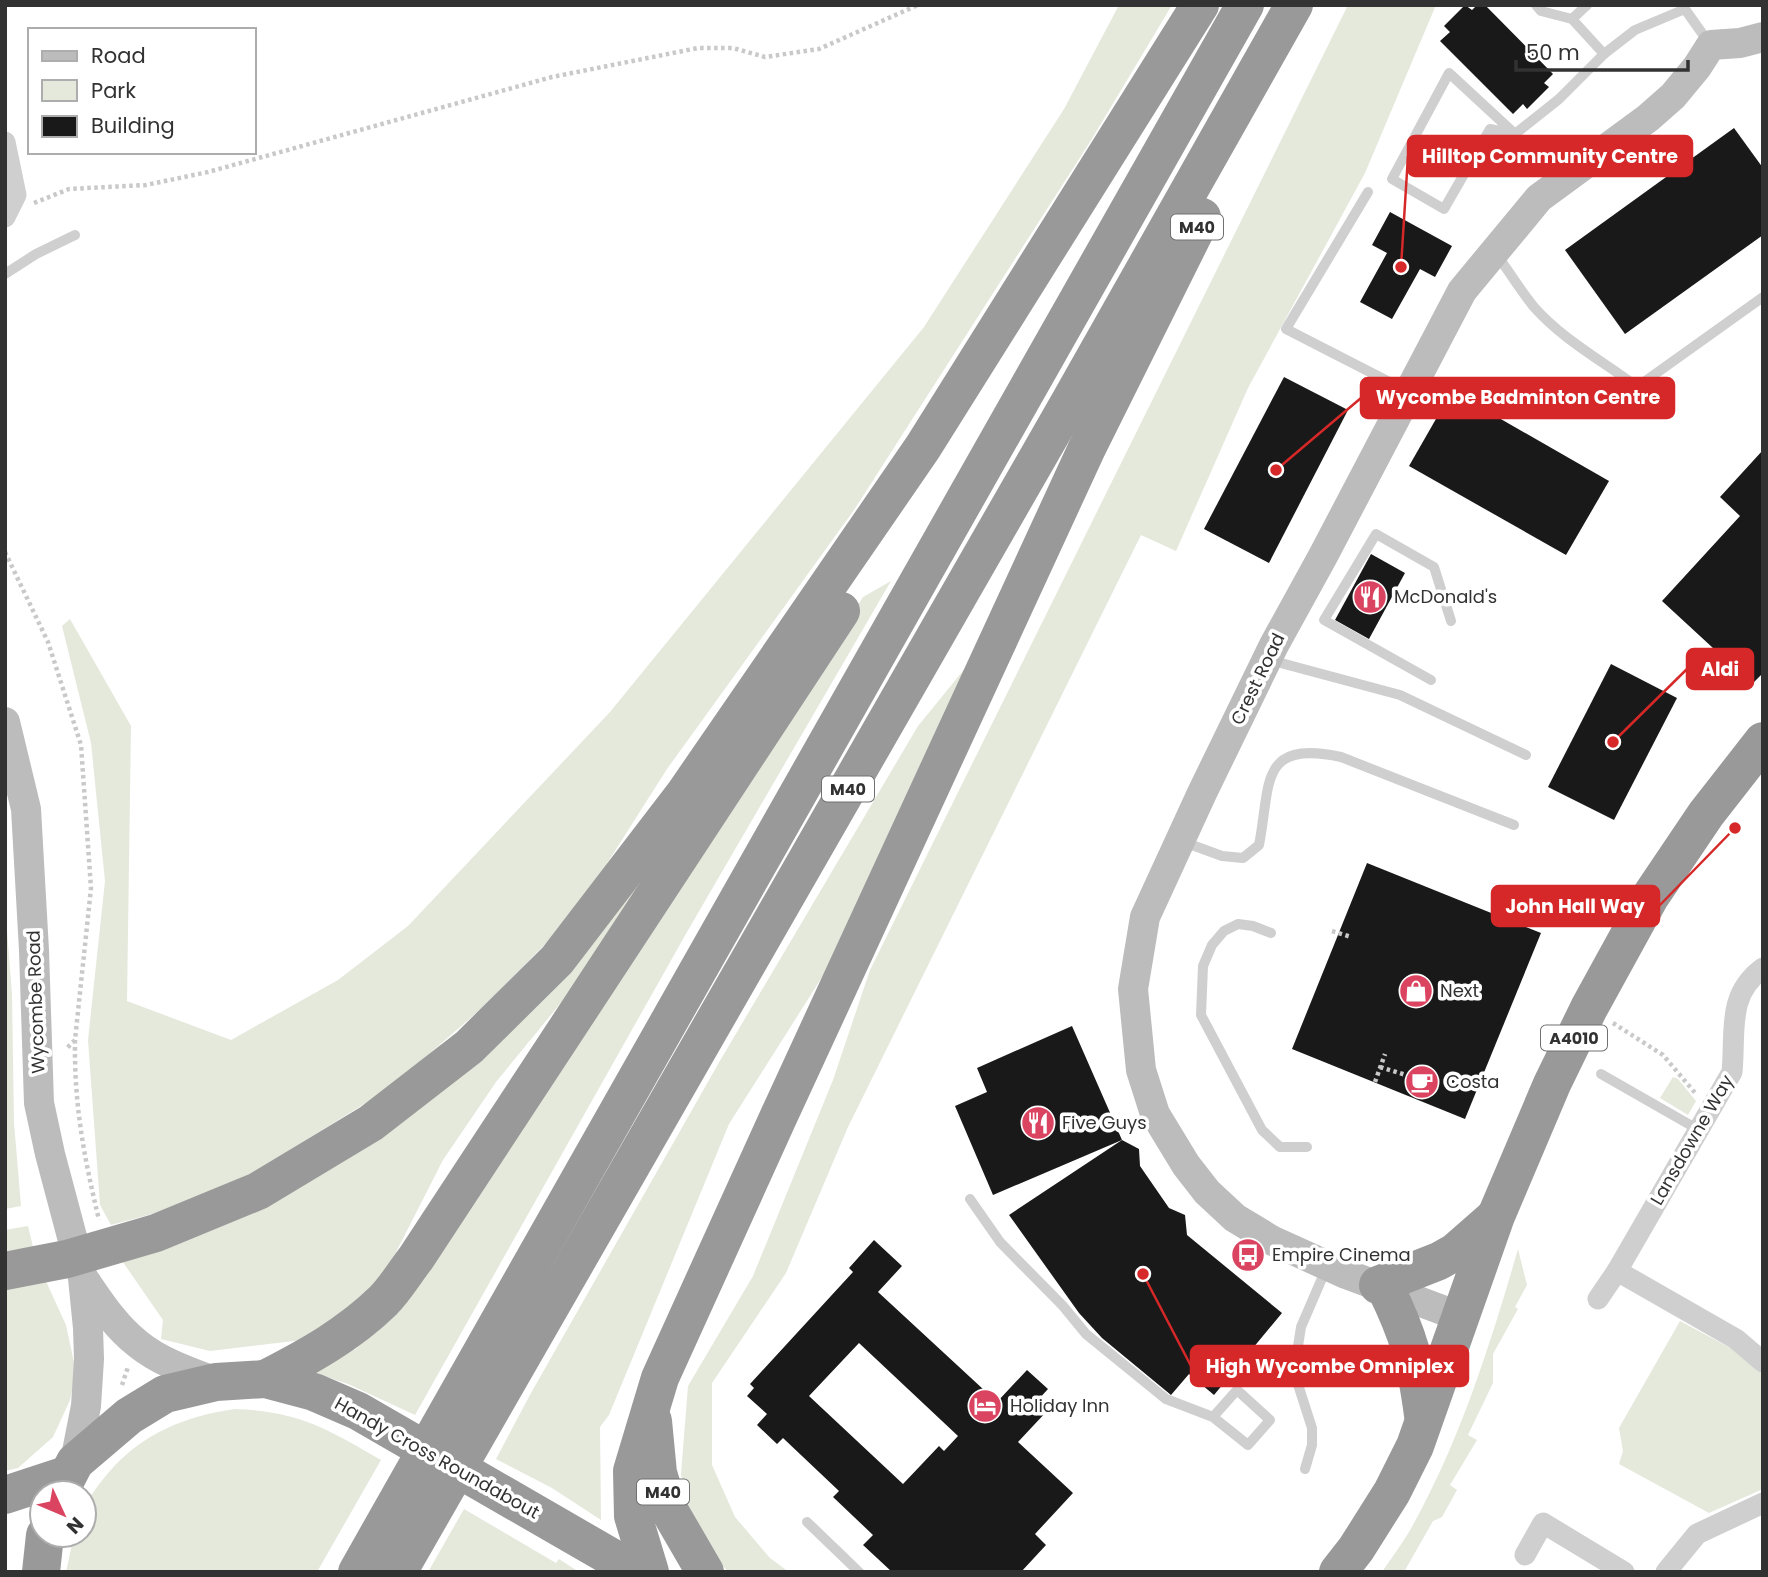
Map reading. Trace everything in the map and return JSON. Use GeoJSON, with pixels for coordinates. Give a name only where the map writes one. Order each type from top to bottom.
{"type":"FeatureCollection","features":[{"type":"Feature","properties":{"kind":"highway"},"geometry":{"type":"LineString","coordinates":[[5,1271],[67,1259],[156,1233],[258,1191],[371,1123],[469,1047],[557,960],[685,793],[923,447],[1200,5]]}},
{"type":"Feature","properties":{"kind":"highway"},"geometry":{"type":"LineString","coordinates":[[265,1379],[347,1333],[384,1299],[416,1258],[941,457],[1222,5]]}},
{"type":"Feature","properties":{"kind":"highway","name":"M40"},"geometry":{"type":"LineString","coordinates":[[357,1572],[1245,5]]}},
{"type":"Feature","properties":{"kind":"highway","name":"M40"},"geometry":{"type":"LineString","coordinates":[[398,1572],[1069,403],[1294,5]]}},
{"type":"Feature","properties":{"kind":"highway","name":"M40"},"geometry":{"type":"LineString","coordinates":[[650,1572],[632,1510],[632,1471],[651,1402],[776,1120],[1087,447],[1264,94],[1305,5]]}},
{"type":"Feature","properties":{"kind":"highway","name":"A4010"},"geometry":{"type":"LineString","coordinates":[[1338,1572],[1392,1492],[1415,1446],[1496,1216],[1552,1084],[1589,1008],[1650,897],[1706,814],[1763,741]]}},
{"type":"Feature","properties":{"kind":"highway"},"geometry":{"type":"LineString","coordinates":[[1424,1420],[1418,1370],[1411,1346],[1381,1286],[1455,1252],[1496,1216]]}},
{"type":"Feature","properties":{"kind":"highway","name":"Handy Cross Roundabout"},"geometry":{"type":"LineString","coordinates":[[67,1477],[129,1416],[165,1394],[216,1382],[265,1379],[314,1392],[358,1411],[637,1572]]}},
{"type":"Feature","properties":{"kind":"highway","name":"M40"},"geometry":{"type":"LineString","coordinates":[[651,1402],[658,1473],[669,1510],[705,1572]]}},
{"type":"Feature","properties":{"kind":"highway"},"geometry":{"type":"LineString","coordinates":[[5,1494],[67,1477]]}},
{"type":"Feature","properties":{"kind":"highway"},"geometry":{"type":"LineString","coordinates":[[41,1572],[43,1549]]}},
{"type":"Feature","properties":{"kind":"street"},"geometry":{"type":"LineString","coordinates":[[1711,45],[1740,43],[1763,37]]}},
{"type":"Feature","properties":{"kind":"street","name":"Crest Road"},"geometry":{"type":"LineString","coordinates":[[1461,1317],[1327,1266],[1273,1241],[1235,1218],[1207,1192],[1186,1166],[1155,1114],[1141,1070],[1133,989],[1145,917],[1267,659],[1462,291],[1539,198],[1648,118],[1673,96],[1711,45]]}},
{"type":"Feature","properties":{"kind":"street"},"geometry":{"type":"LineString","coordinates":[[5,142],[16,195],[5,216]]}},
{"type":"Feature","properties":{"kind":"street","name":"Wycombe Road"},"geometry":{"type":"LineString","coordinates":[[5,722],[26,809],[39,1102],[83,1279],[89,1359],[86,1406],[67,1477]]}},
{"type":"Feature","properties":{"kind":"street","name":"Lansdowne Way"},"geometry":{"type":"LineString","coordinates":[[1598,1299],[1617,1271],[1732,1072],[1735,1046],[1733,1017],[1740,994],[1763,968]]}},
{"type":"Feature","properties":{"kind":"street"},"geometry":{"type":"LineString","coordinates":[[1617,1271],[1736,1339],[1763,1362]]}},
{"type":"Feature","properties":{"kind":"street","name":"Wycombe Road"},"geometry":{"type":"LineString","coordinates":[[83,1279],[110,1316],[141,1346],[175,1366],[216,1382]]}},
{"type":"Feature","properties":{"kind":"street"},"geometry":{"type":"LineString","coordinates":[[1666,1572],[1697,1534],[1763,1503]]}},
{"type":"Feature","properties":{"kind":"street"},"geometry":{"type":"LineString","coordinates":[[1525,1555],[1543,1523],[1624,1572]]}},
{"type":"Feature","properties":{"kind":"lane"},"geometry":{"type":"LineString","coordinates":[[1536,5],[1541,11],[1574,12],[1587,5]]}},
{"type":"Feature","properties":{"kind":"lane"},"geometry":{"type":"LineString","coordinates":[[1516,134],[1559,99],[1604,54],[1635,30],[1684,7],[1711,45]]}},
{"type":"Feature","properties":{"kind":"lane"},"geometry":{"type":"LineString","coordinates":[[1574,12],[1604,54]]}},
{"type":"Feature","properties":{"kind":"lane"},"geometry":{"type":"LineString","coordinates":[[1449,73],[1516,134],[1490,128],[1444,209],[1392,179],[1449,73]]}},
{"type":"Feature","properties":{"kind":"lane"},"geometry":{"type":"LineString","coordinates":[[1368,192],[1286,329],[1409,392]]}},
{"type":"Feature","properties":{"kind":"lane"},"geometry":{"type":"LineString","coordinates":[[5,274],[75,234]]}},
{"type":"Feature","properties":{"kind":"lane"},"geometry":{"type":"LineString","coordinates":[[1494,252],[1534,307],[1552,324],[1637,387],[1763,297]]}},
{"type":"Feature","properties":{"kind":"lane"},"geometry":{"type":"LineString","coordinates":[[1431,680],[1324,620],[1377,534],[1434,567],[1451,621]]}},
{"type":"Feature","properties":{"kind":"lane"},"geometry":{"type":"LineString","coordinates":[[1267,659],[1399,695],[1526,755]]}},
{"type":"Feature","properties":{"kind":"lane"},"geometry":{"type":"LineString","coordinates":[[1181,841],[1222,856],[1243,858],[1259,845],[1265,820],[1267,785],[1279,762],[1294,753],[1321,753],[1341,757],[1514,825]]}},
{"type":"Feature","properties":{"kind":"lane"},"geometry":{"type":"LineString","coordinates":[[1271,933],[1238,924],[1224,932],[1212,945],[1203,966],[1201,1016],[1262,1130],[1280,1147],[1307,1147]]}},
{"type":"Feature","properties":{"kind":"lane"},"geometry":{"type":"LineString","coordinates":[[1601,1074],[1699,1130]]}},
{"type":"Feature","properties":{"kind":"lane"},"geometry":{"type":"LineString","coordinates":[[970,1199],[1000,1242],[1063,1306],[1086,1334],[1166,1399],[1213,1417],[1248,1445],[1270,1420],[1237,1390],[1213,1417]]}},
{"type":"Feature","properties":{"kind":"lane"},"geometry":{"type":"LineString","coordinates":[[1305,1468],[1312,1445],[1312,1428],[1294,1372],[1301,1327],[1327,1266]]}},
{"type":"Feature","properties":{"kind":"lane"},"geometry":{"type":"LineString","coordinates":[[807,1522],[859,1572]]}},
{"type":"Feature","properties":{"kind":"path"},"geometry":{"type":"LineString","coordinates":[[26,207],[69,189],[146,184],[208,172],[552,77],[698,48],[733,47],[765,57],[819,50],[918,5]]}},
{"type":"Feature","properties":{"kind":"path"},"geometry":{"type":"LineString","coordinates":[[5,552],[48,642],[81,745],[91,888],[75,1040],[74,1076],[82,1149],[101,1226]]}},
{"type":"Feature","properties":{"kind":"path"},"geometry":{"type":"LineString","coordinates":[[1332,930],[1351,937]]}},
{"type":"Feature","properties":{"kind":"path"},"geometry":{"type":"LineString","coordinates":[[1589,1008],[1663,1055],[1710,1110]]}},
{"type":"Feature","properties":{"kind":"path"},"geometry":{"type":"LineString","coordinates":[[66,1049],[75,1040]]}},
{"type":"Feature","properties":{"kind":"path"},"geometry":{"type":"LineString","coordinates":[[1375,1082],[1385,1054]]}},
{"type":"Feature","properties":{"kind":"path"},"geometry":{"type":"LineString","coordinates":[[1380,1067],[1409,1076]]}},
{"type":"Feature","properties":{"kind":"green space"},"geometry":{"type":"Polygon","coordinates":[[[1119,5],[1172,5],[1090,142],[854,510],[667,769],[606,865],[555,934],[483,1007],[390,1088],[254,1172],[171,1209],[111,1225],[100,1205],[88,1040],[105,881],[91,743],[62,626],[70,619],[131,726],[127,1001],[231,1040],[338,980],[408,926],[610,712],[924,327],[1064,109],[1119,5]]]}},
{"type":"Feature","properties":{"kind":"green space"},"geometry":{"type":"Polygon","coordinates":[[[1348,5],[1436,5],[1365,173],[1248,388],[1176,551],[1141,535],[848,1127],[786,1273],[712,1383],[712,1465],[735,1517],[770,1558],[789,1572],[728,1572],[693,1529],[681,1474],[688,1386],[753,1276],[833,1080],[870,970],[1348,5]]]}},
{"type":"Feature","properties":{"kind":"green space"},"geometry":{"type":"Polygon","coordinates":[[[891,581],[687,932],[415,1415],[348,1384],[312,1372],[356,1349],[419,1279],[670,898],[863,597],[891,581]]]}},
{"type":"Feature","properties":{"kind":"green space"},"geometry":{"type":"Polygon","coordinates":[[[984,645],[824,974],[729,1124],[609,1415],[600,1427],[601,1520],[552,1488],[496,1459],[721,1059],[918,726],[984,645]]]}},
{"type":"Feature","properties":{"kind":"green space"},"geometry":{"type":"Polygon","coordinates":[[[648,876],[582,977],[496,1082],[443,1160],[392,1260],[367,1300],[311,1339],[210,1351],[161,1339],[163,1320],[118,1255],[323,1168],[648,876]]]}},
{"type":"Feature","properties":{"kind":"green space"},"geometry":{"type":"Polygon","coordinates":[[[5,905],[12,994],[14,1123],[21,1206],[5,1209],[5,905]]]}},
{"type":"Feature","properties":{"kind":"green space"},"geometry":{"type":"Polygon","coordinates":[[[1673,1077],[1678,1079],[1696,1101],[1688,1115],[1660,1098],[1673,1077]]]}},
{"type":"Feature","properties":{"kind":"green space"},"geometry":{"type":"Polygon","coordinates":[[[28,1226],[33,1247],[5,1251],[5,1230],[28,1226]]]}},
{"type":"Feature","properties":{"kind":"green space"},"geometry":{"type":"Polygon","coordinates":[[[1518,1249],[1527,1285],[1515,1307],[1518,1309],[1493,1354],[1493,1383],[1468,1435],[1477,1440],[1450,1485],[1457,1490],[1442,1517],[1433,1521],[1404,1572],[1382,1572],[1410,1529],[1446,1457],[1486,1354],[1518,1249]]]}},
{"type":"Feature","properties":{"kind":"green space"},"geometry":{"type":"Polygon","coordinates":[[[44,1277],[66,1325],[76,1372],[70,1400],[53,1437],[18,1468],[5,1471],[5,1287],[44,1277]]]}},
{"type":"Feature","properties":{"kind":"green space"},"geometry":{"type":"Polygon","coordinates":[[[1680,1321],[1740,1353],[1763,1375],[1763,1489],[1709,1513],[1619,1464],[1623,1451],[1619,1428],[1680,1321]]]}},
{"type":"Feature","properties":{"kind":"green space"},"geometry":{"type":"Polygon","coordinates":[[[257,1410],[295,1418],[345,1439],[381,1460],[317,1572],[66,1572],[71,1549],[98,1549],[98,1486],[110,1471],[137,1446],[166,1428],[217,1412],[257,1410]]]}},
{"type":"Feature","properties":{"kind":"green space"},"geometry":{"type":"Polygon","coordinates":[[[464,1509],[556,1563],[559,1559],[579,1572],[428,1572],[464,1509]]]}},
{"type":"Feature","properties":{"kind":"building"},"geometry":{"type":"Polygon","coordinates":[[[1465,5],[1472,10],[1477,5],[1485,5],[1553,74],[1544,83],[1549,87],[1527,109],[1523,104],[1513,114],[1440,41],[1450,32],[1444,26],[1465,5]]]}},
{"type":"Feature","properties":{"kind":"building"},"geometry":{"type":"Polygon","coordinates":[[[1734,128],[1763,168],[1763,235],[1625,334],[1565,250],[1734,128]]]}},
{"type":"Feature","properties":{"kind":"building"},"geometry":{"type":"Polygon","coordinates":[[[1390,212],[1452,246],[1435,277],[1420,269],[1392,319],[1360,302],[1387,253],[1372,245],[1390,212]]]}},
{"type":"Feature","properties":{"kind":"building"},"geometry":{"type":"Polygon","coordinates":[[[1284,377],[1348,410],[1269,563],[1204,529],[1284,377]]]}},
{"type":"Feature","properties":{"kind":"building"},"geometry":{"type":"Polygon","coordinates":[[[1452,391],[1609,481],[1566,555],[1409,466],[1452,391]]]}},
{"type":"Feature","properties":{"kind":"building"},"geometry":{"type":"Polygon","coordinates":[[[1763,450],[1763,673],[1752,684],[1662,601],[1740,516],[1720,497],[1763,450]]]}},
{"type":"Feature","properties":{"kind":"building","name":"McDonald's"},"geometry":{"type":"Polygon","coordinates":[[[1371,554],[1405,573],[1369,639],[1335,620],[1371,554]]]}},
{"type":"Feature","properties":{"kind":"building"},"geometry":{"type":"Polygon","coordinates":[[[1611,664],[1677,698],[1614,820],[1548,787],[1611,664]]]}},
{"type":"Feature","properties":{"kind":"building","name":"Next"},"geometry":{"type":"Polygon","coordinates":[[[1367,863],[1541,933],[1465,1119],[1292,1049],[1367,863]]]}},
{"type":"Feature","properties":{"kind":"building","name":"Five Guys"},"geometry":{"type":"Polygon","coordinates":[[[1072,1026],[1122,1140],[993,1195],[955,1106],[987,1092],[977,1068],[1072,1026]]]}},
{"type":"Feature","properties":{"kind":"building"},"geometry":{"type":"Polygon","coordinates":[[[1122,1140],[1139,1149],[1140,1166],[1169,1208],[1185,1215],[1187,1235],[1282,1313],[1214,1395],[1189,1374],[1171,1395],[1102,1338],[1079,1313],[1009,1215],[1122,1140]]]}},
{"type":"Feature","properties":{"kind":"building","name":"Holiday Inn"},"geometry":{"type":"Polygon","coordinates":[[[874,1240],[902,1266],[878,1292],[997,1402],[1027,1370],[1048,1389],[1037,1401],[1048,1410],[1018,1442],[1073,1493],[1035,1534],[1046,1545],[1021,1572],[892,1572],[863,1545],[873,1535],[833,1497],[839,1491],[783,1438],[777,1444],[757,1425],[767,1414],[747,1396],[754,1388],[750,1384],[853,1272],[849,1268],[874,1240]],[[859,1343],[809,1396],[903,1484],[939,1446],[944,1451],[958,1436],[859,1343]]]}},
{"type":"Feature","properties":{"kind":"place","name":"Hilltop Community Centre"},"geometry":{"type":"Point","coordinates":[1401,267]}},
{"type":"Feature","properties":{"kind":"place","name":"Wycombe Badminton Centre"},"geometry":{"type":"Point","coordinates":[1276,470]}},
{"type":"Feature","properties":{"kind":"place","name":"McDonald's"},"geometry":{"type":"Point","coordinates":[1370,597]}},
{"type":"Feature","properties":{"kind":"place","name":"Aldi"},"geometry":{"type":"Point","coordinates":[1613,742]}},
{"type":"Feature","properties":{"kind":"place","name":"John Hall Way"},"geometry":{"type":"Point","coordinates":[1735,828]}},
{"type":"Feature","properties":{"kind":"place","name":"Next"},"geometry":{"type":"Point","coordinates":[1416,991]}},
{"type":"Feature","properties":{"kind":"place","name":"Costa"},"geometry":{"type":"Point","coordinates":[1422,1082]}},
{"type":"Feature","properties":{"kind":"place","name":"Five Guys"},"geometry":{"type":"Point","coordinates":[1038,1123]}},
{"type":"Feature","properties":{"kind":"place","name":"Empire Cinema"},"geometry":{"type":"Point","coordinates":[1248,1255]}},
{"type":"Feature","properties":{"kind":"place","name":"High Wycombe Omniplex"},"geometry":{"type":"Point","coordinates":[1143,1274]}},
{"type":"Feature","properties":{"kind":"place","name":"Holiday Inn"},"geometry":{"type":"Point","coordinates":[985,1406]}}]}
